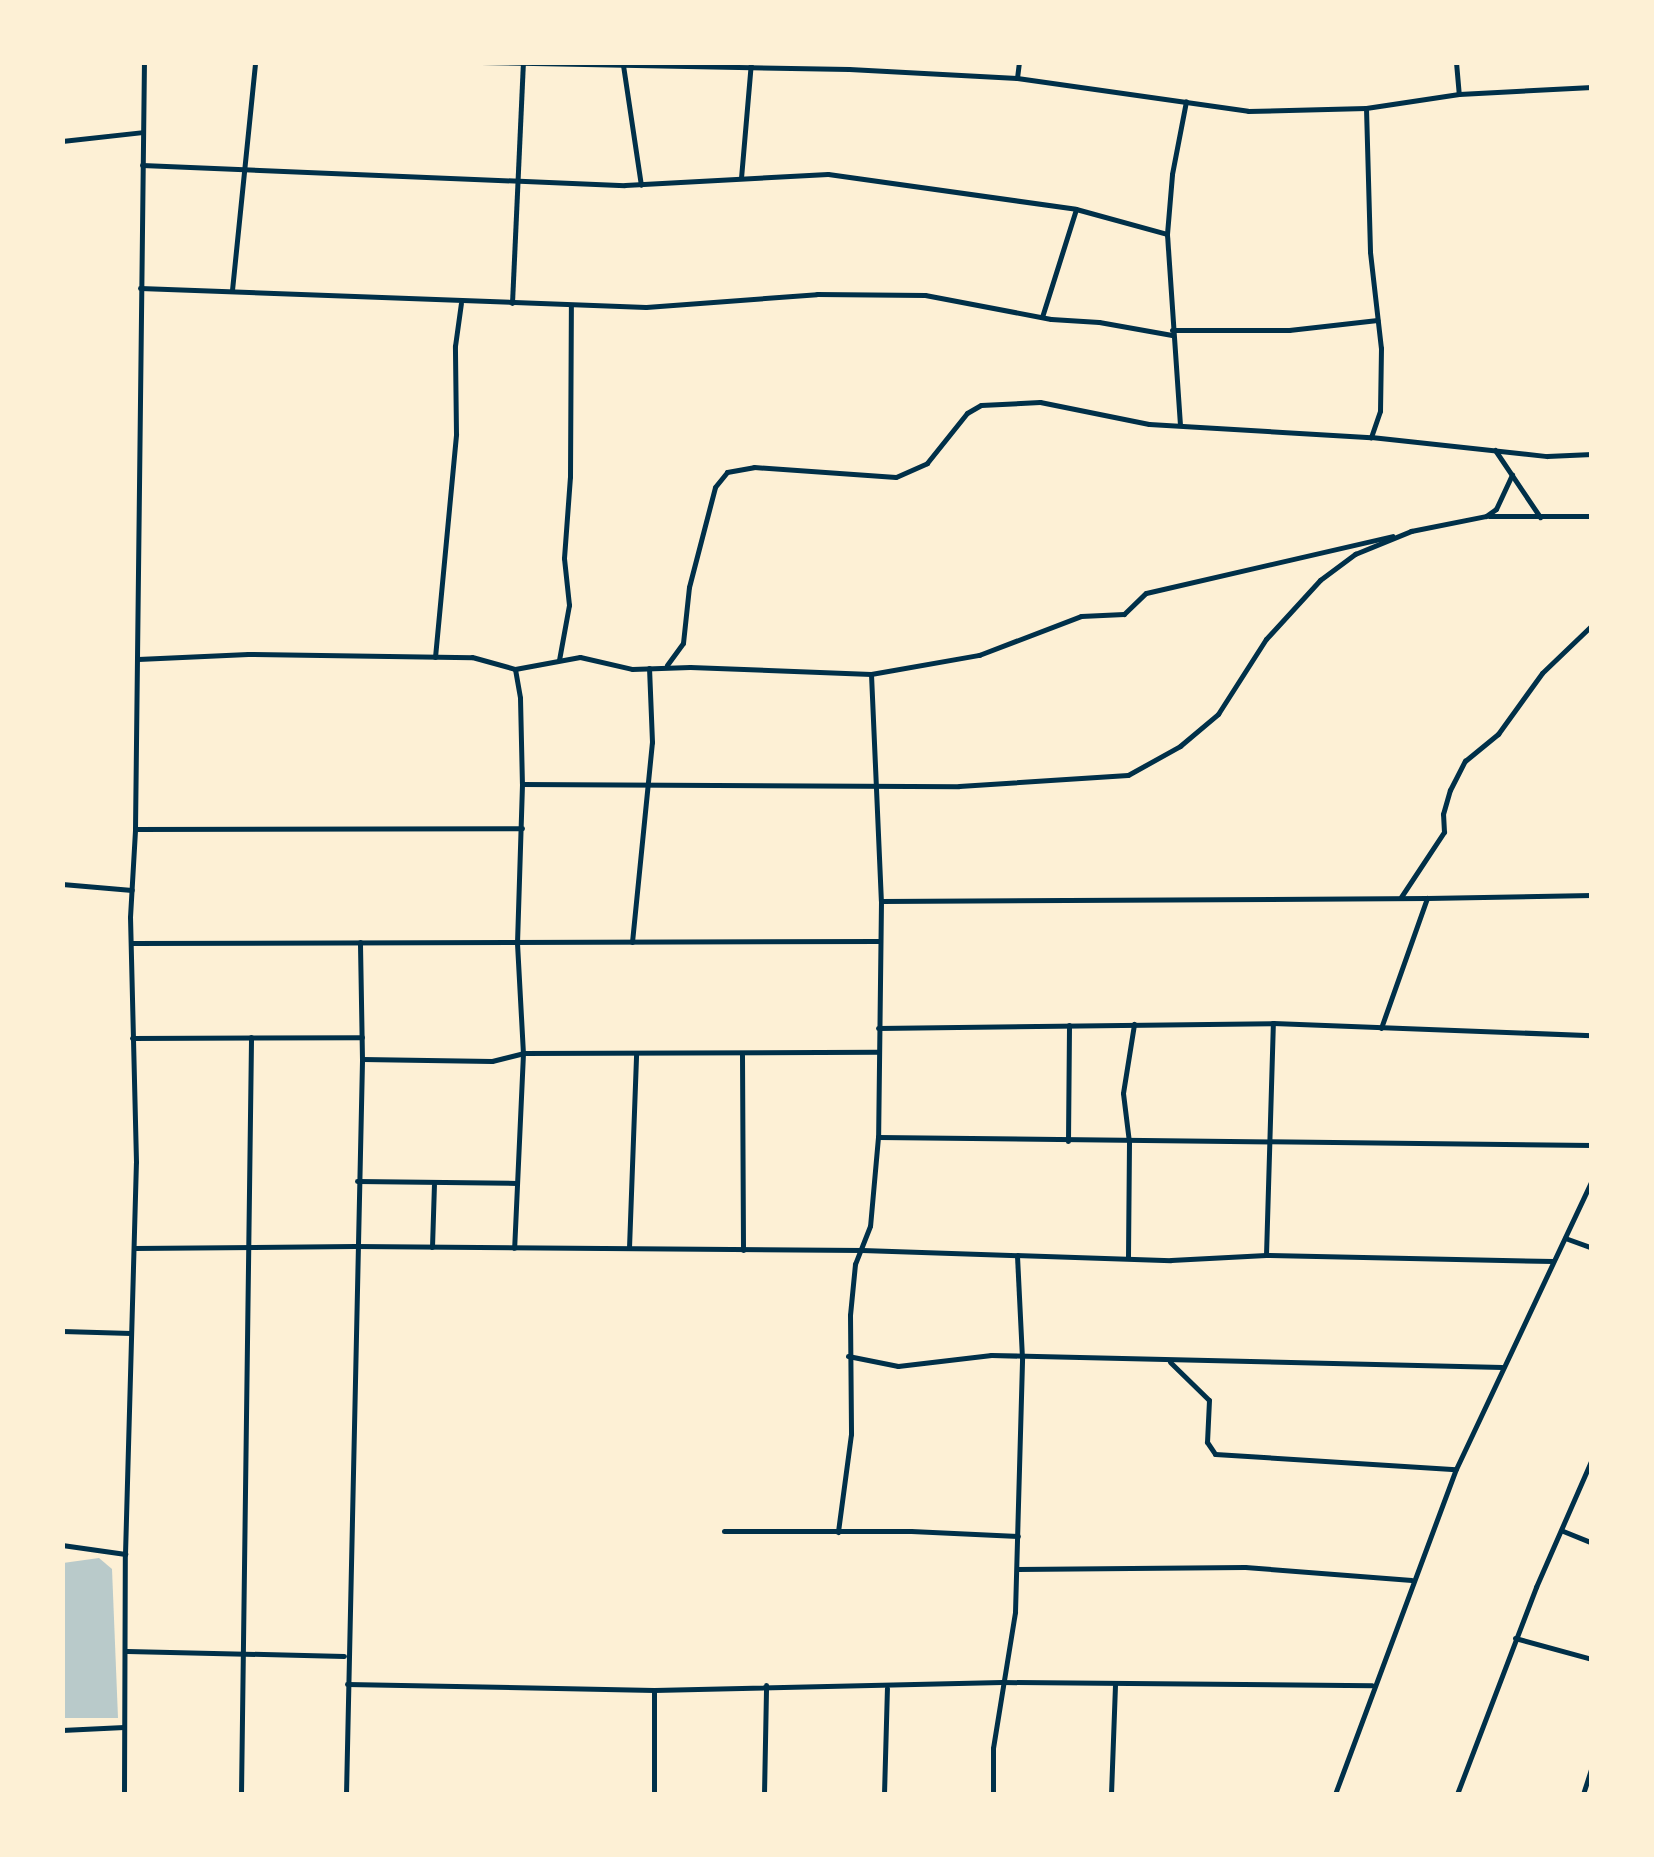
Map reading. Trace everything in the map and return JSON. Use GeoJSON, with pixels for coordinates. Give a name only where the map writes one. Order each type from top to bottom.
{"type":"FeatureCollection","features":[{"type":"Feature","properties":{"kind":"street"},"geometry":{"type":"LineString","coordinates":[[124,1794],[125,1554],[134,1248],[130,943],[138,659],[144,62]]}},
{"type":"Feature","properties":{"kind":"street"},"geometry":{"type":"LineString","coordinates":[[232,290],[255,62]]}},
{"type":"Feature","properties":{"kind":"street"},"geometry":{"type":"LineString","coordinates":[[481,62],[849,66],[1017,78],[1248,111],[1366,108],[1459,94],[1592,87]]}},
{"type":"Feature","properties":{"kind":"street"},"geometry":{"type":"LineString","coordinates":[[1017,78],[1019,62]]}},
{"type":"Feature","properties":{"kind":"street"},"geometry":{"type":"LineString","coordinates":[[1456,62],[1459,94]]}},
{"type":"Feature","properties":{"kind":"street"},"geometry":{"type":"LineString","coordinates":[[512,303],[523,63]]}},
{"type":"Feature","properties":{"kind":"street"},"geometry":{"type":"LineString","coordinates":[[623,64],[641,185]]}},
{"type":"Feature","properties":{"kind":"street"},"geometry":{"type":"LineString","coordinates":[[741,178],[752,65]]}},
{"type":"Feature","properties":{"kind":"street"},"geometry":{"type":"LineString","coordinates":[[1180,426],[1168,234],[1171,177],[1186,102]]}},
{"type":"Feature","properties":{"kind":"street"},"geometry":{"type":"LineString","coordinates":[[1366,108],[1380,412],[1371,438]]}},
{"type":"Feature","properties":{"kind":"street"},"geometry":{"type":"LineString","coordinates":[[62,141],[143,132]]}},
{"type":"Feature","properties":{"kind":"street"},"geometry":{"type":"LineString","coordinates":[[142,164],[641,185],[828,174],[1076,209],[1168,234]]}},
{"type":"Feature","properties":{"kind":"street"},"geometry":{"type":"LineString","coordinates":[[1042,318],[1076,209]]}},
{"type":"Feature","properties":{"kind":"street"},"geometry":{"type":"LineString","coordinates":[[139,288],[646,307],[816,294],[925,295],[1042,318],[1172,332],[1289,330],[1378,320]]}},
{"type":"Feature","properties":{"kind":"street"},"geometry":{"type":"LineString","coordinates":[[434,657],[449,472],[456,434],[455,346],[461,303]]}},
{"type":"Feature","properties":{"kind":"street"},"geometry":{"type":"LineString","coordinates":[[559,660],[569,606],[564,558],[570,477],[571,305]]}},
{"type":"Feature","properties":{"kind":"street"},"geometry":{"type":"LineString","coordinates":[[664,666],[683,644],[692,577],[715,487],[727,472],[747,467],[896,477],[926,463],[967,413],[982,405],[1040,402],[1120,420],[1180,426],[1592,454]]}},
{"type":"Feature","properties":{"kind":"street"},"geometry":{"type":"LineString","coordinates":[[1495,450],[1540,518]]}},
{"type":"Feature","properties":{"kind":"street"},"geometry":{"type":"LineString","coordinates":[[1486,516],[1496,509],[1512,474]]}},
{"type":"Feature","properties":{"kind":"street"},"geometry":{"type":"LineString","coordinates":[[138,659],[248,654],[472,656],[514,669],[580,658],[624,668],[871,674],[979,656],[1081,616],[1124,614],[1146,593],[1411,531],[1486,516],[1592,516]]}},
{"type":"Feature","properties":{"kind":"street"},"geometry":{"type":"LineString","coordinates":[[522,784],[1014,785],[1135,773],[1180,746],[1218,714],[1266,639],[1320,580],[1356,554],[1411,531]]}},
{"type":"Feature","properties":{"kind":"street"},"geometry":{"type":"LineString","coordinates":[[1400,898],[1445,830],[1445,806],[1465,761],[1498,734],[1542,673],[1592,624]]}},
{"type":"Feature","properties":{"kind":"street"},"geometry":{"type":"LineString","coordinates":[[632,942],[652,742],[649,668]]}},
{"type":"Feature","properties":{"kind":"street"},"geometry":{"type":"LineString","coordinates":[[514,669],[519,682],[522,784],[517,943],[523,1054],[514,1248]]}},
{"type":"Feature","properties":{"kind":"street"},"geometry":{"type":"LineString","coordinates":[[838,1532],[851,1434],[848,1356],[855,1264],[870,1226],[878,1137],[881,901],[879,787],[871,674]]}},
{"type":"Feature","properties":{"kind":"street"},"geometry":{"type":"LineString","coordinates":[[135,829],[522,828]]}},
{"type":"Feature","properties":{"kind":"street"},"geometry":{"type":"LineString","coordinates":[[62,884],[132,890]]}},
{"type":"Feature","properties":{"kind":"street"},"geometry":{"type":"LineString","coordinates":[[881,901],[1592,895]]}},
{"type":"Feature","properties":{"kind":"street"},"geometry":{"type":"LineString","coordinates":[[1381,1028],[1427,898]]}},
{"type":"Feature","properties":{"kind":"street"},"geometry":{"type":"LineString","coordinates":[[130,943],[879,941]]}},
{"type":"Feature","properties":{"kind":"street"},"geometry":{"type":"LineString","coordinates":[[346,1794],[354,1246],[362,1060],[360,942]]}},
{"type":"Feature","properties":{"kind":"street"},"geometry":{"type":"LineString","coordinates":[[1266,1256],[1273,1023]]}},
{"type":"Feature","properties":{"kind":"street"},"geometry":{"type":"LineString","coordinates":[[878,1028],[1273,1023],[1592,1035]]}},
{"type":"Feature","properties":{"kind":"street"},"geometry":{"type":"LineString","coordinates":[[1128,1257],[1128,1142],[1123,1094],[1134,1024]]}},
{"type":"Feature","properties":{"kind":"street"},"geometry":{"type":"LineString","coordinates":[[1068,1141],[1069,1025]]}},
{"type":"Feature","properties":{"kind":"street"},"geometry":{"type":"LineString","coordinates":[[241,1794],[250,1037]]}},
{"type":"Feature","properties":{"kind":"street"},"geometry":{"type":"LineString","coordinates":[[132,1038],[362,1037]]}},
{"type":"Feature","properties":{"kind":"street"},"geometry":{"type":"LineString","coordinates":[[362,1060],[492,1061],[523,1054],[878,1052]]}},
{"type":"Feature","properties":{"kind":"street"},"geometry":{"type":"LineString","coordinates":[[629,1248],[636,1053]]}},
{"type":"Feature","properties":{"kind":"street"},"geometry":{"type":"LineString","coordinates":[[742,1055],[743,1250]]}},
{"type":"Feature","properties":{"kind":"street"},"geometry":{"type":"LineString","coordinates":[[878,1137],[1592,1145]]}},
{"type":"Feature","properties":{"kind":"street"},"geometry":{"type":"LineString","coordinates":[[1334,1794],[1411,1580],[1456,1469],[1592,1180]]}},
{"type":"Feature","properties":{"kind":"street"},"geometry":{"type":"LineString","coordinates":[[357,1181],[517,1183]]}},
{"type":"Feature","properties":{"kind":"street"},"geometry":{"type":"LineString","coordinates":[[432,1247],[434,1184]]}},
{"type":"Feature","properties":{"kind":"street"},"geometry":{"type":"LineString","coordinates":[[1565,1238],[1592,1248]]}},
{"type":"Feature","properties":{"kind":"street"},"geometry":{"type":"LineString","coordinates":[[134,1248],[629,1248],[1553,1260]]}},
{"type":"Feature","properties":{"kind":"street"},"geometry":{"type":"LineString","coordinates":[[992,1794],[1002,1682],[1014,1626],[1017,1569],[1022,1358],[1018,1255]]}},
{"type":"Feature","properties":{"kind":"street"},"geometry":{"type":"LineString","coordinates":[[62,1331],[131,1333]]}},
{"type":"Feature","properties":{"kind":"street"},"geometry":{"type":"LineString","coordinates":[[848,1356],[898,1366],[964,1356],[1502,1367]]}},
{"type":"Feature","properties":{"kind":"street"},"geometry":{"type":"LineString","coordinates":[[1168,1360],[1209,1400],[1207,1442],[1214,1454],[1456,1469]]}},
{"type":"Feature","properties":{"kind":"street"},"geometry":{"type":"LineString","coordinates":[[1457,1794],[1515,1638],[1592,1459]]}},
{"type":"Feature","properties":{"kind":"street"},"geometry":{"type":"LineString","coordinates":[[724,1531],[1018,1536]]}},
{"type":"Feature","properties":{"kind":"street"},"geometry":{"type":"LineString","coordinates":[[1563,1531],[1592,1543]]}},
{"type":"Feature","properties":{"kind":"street"},"geometry":{"type":"LineString","coordinates":[[62,1545],[125,1554]]}},
{"type":"Feature","properties":{"kind":"street"},"geometry":{"type":"LineString","coordinates":[[1017,1569],[1245,1567],[1411,1580]]}},
{"type":"Feature","properties":{"kind":"street"},"geometry":{"type":"LineString","coordinates":[[1515,1638],[1592,1659]]}},
{"type":"Feature","properties":{"kind":"street"},"geometry":{"type":"LineString","coordinates":[[127,1651],[346,1656]]}},
{"type":"Feature","properties":{"kind":"street"},"geometry":{"type":"LineString","coordinates":[[347,1684],[654,1690],[766,1685],[888,1688],[1002,1682],[1372,1685]]}},
{"type":"Feature","properties":{"kind":"street"},"geometry":{"type":"LineString","coordinates":[[1111,1794],[1115,1682]]}},
{"type":"Feature","properties":{"kind":"street"},"geometry":{"type":"LineString","coordinates":[[764,1794],[766,1685]]}},
{"type":"Feature","properties":{"kind":"street"},"geometry":{"type":"LineString","coordinates":[[884,1794],[888,1688]]}},
{"type":"Feature","properties":{"kind":"street"},"geometry":{"type":"LineString","coordinates":[[654,1690],[654,1794]]}},
{"type":"Feature","properties":{"kind":"street"},"geometry":{"type":"LineString","coordinates":[[62,1730],[126,1727]]}},
{"type":"Feature","properties":{"kind":"street"},"geometry":{"type":"LineString","coordinates":[[1582,1794],[1592,1767]]}},
{"type":"Feature","properties":{"kind":"shaded area"},"geometry":{"type":"Polygon","coordinates":[[[99,1558],[112,1569],[118,1718],[63,1718],[63,1563],[99,1558]]]}}]}
